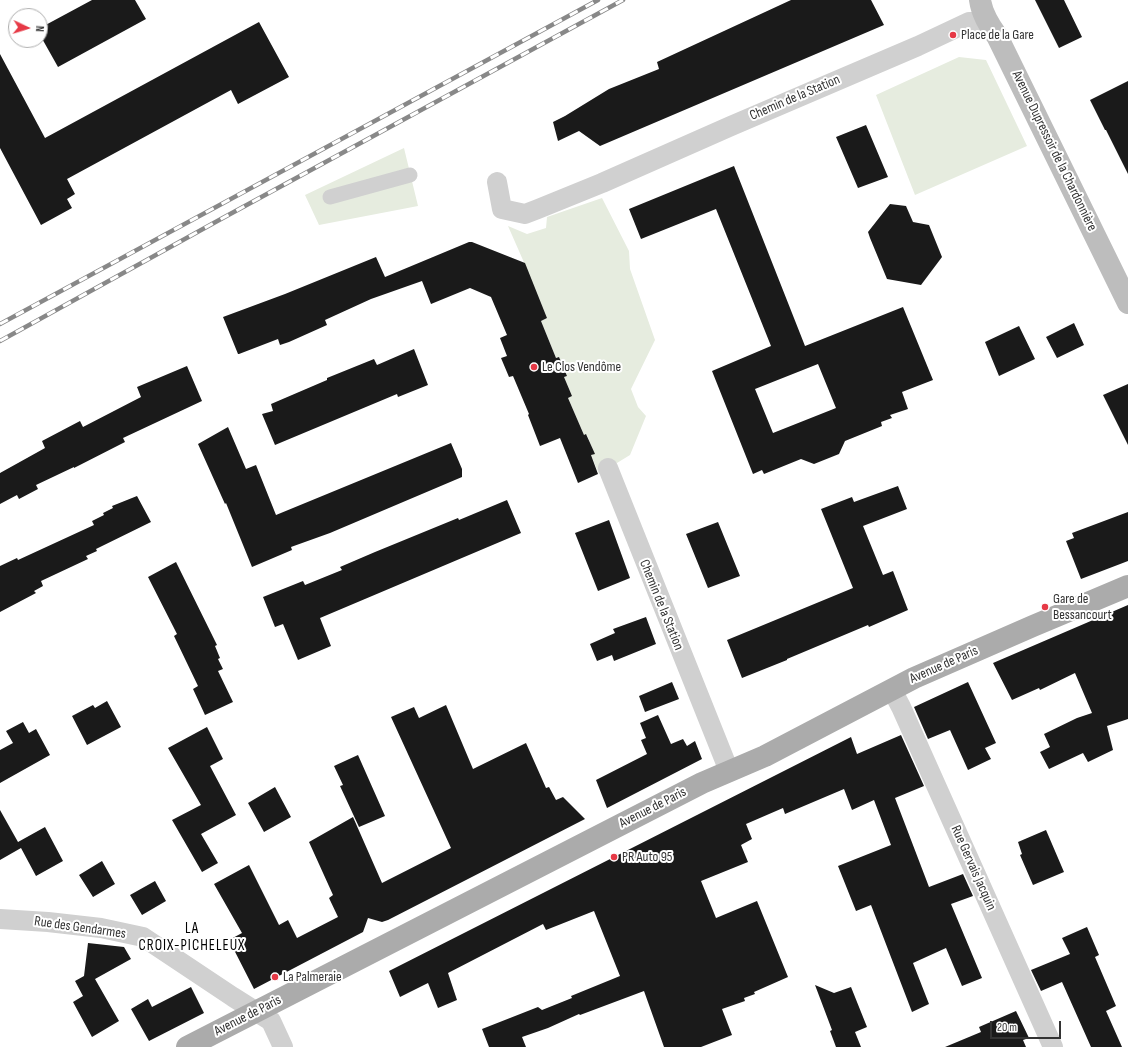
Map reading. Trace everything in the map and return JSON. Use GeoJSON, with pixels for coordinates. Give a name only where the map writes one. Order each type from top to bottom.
{"type":"FeatureCollection","features":[{"type":"Feature","properties":{"kind":"main road","name":"Avenue Dupressoir de la Chardonnière"},"geometry":{"type":"LineString","coordinates":[[980,0],[982,10],[998,36],[1128,303]]}},
{"type":"Feature","properties":{"kind":"main road","name":"Avenue de Paris"},"geometry":{"type":"LineString","coordinates":[[187,1047],[702,783],[765,756],[914,678],[1128,586]]}},
{"type":"Feature","properties":{"kind":"street","name":"Chemin de la Station"},"geometry":{"type":"LineString","coordinates":[[497,182],[502,209],[528,221],[602,183],[918,46],[969,22],[978,22],[990,25]]}},
{"type":"Feature","properties":{"kind":"street"},"geometry":{"type":"LineString","coordinates":[[330,197],[410,175]]}},
{"type":"Feature","properties":{"kind":"street","name":"Chemin de la Station"},"geometry":{"type":"LineString","coordinates":[[608,468],[729,771]]}},
{"type":"Feature","properties":{"kind":"street","name":"Rue Gervais Jacquin"},"geometry":{"type":"LineString","coordinates":[[892,690],[1053,1047]]}},
{"type":"Feature","properties":{"kind":"street","name":"Rue des Gendarmes"},"geometry":{"type":"LineString","coordinates":[[0,919],[101,928],[143,937],[233,998],[271,1020],[283,1047]]}},
{"type":"Feature","properties":{"kind":"shaded area"},"geometry":{"type":"Polygon","coordinates":[[[959,57],[986,60],[1027,146],[915,195],[876,95],[959,57]]]}},
{"type":"Feature","properties":{"kind":"shaded area"},"geometry":{"type":"Polygon","coordinates":[[[404,148],[418,206],[319,225],[305,195],[404,148]]]}},
{"type":"Feature","properties":{"kind":"shaded area"},"geometry":{"type":"Polygon","coordinates":[[[602,198],[629,251],[630,269],[655,340],[631,389],[638,407],[646,416],[630,455],[599,474],[591,455],[594,453],[587,435],[584,435],[568,398],[572,396],[564,377],[567,376],[559,357],[556,358],[541,321],[547,318],[508,226],[527,234],[546,228],[547,217],[602,198]]]}},
{"type":"Feature","properties":{"kind":"building"},"geometry":{"type":"Polygon","coordinates":[[[92,0],[135,0],[146,19],[58,67],[47,48],[48,24],[92,0]]]}},
{"type":"Feature","properties":{"kind":"building"},"geometry":{"type":"Polygon","coordinates":[[[791,0],[871,0],[884,25],[600,146],[579,131],[558,141],[553,122],[609,89],[659,69],[657,62],[791,0]]]}},
{"type":"Feature","properties":{"kind":"building"},"geometry":{"type":"Polygon","coordinates":[[[1035,0],[1064,0],[1082,37],[1059,48],[1035,0]]]}},
{"type":"Feature","properties":{"kind":"building"},"geometry":{"type":"Polygon","coordinates":[[[259,22],[289,77],[238,104],[231,90],[67,179],[75,194],[67,199],[72,208],[41,225],[0,148],[0,54],[45,138],[259,22]]]}},
{"type":"Feature","properties":{"kind":"building"},"geometry":{"type":"Polygon","coordinates":[[[1128,81],[1128,174],[1090,100],[1128,81]]]}},
{"type":"Feature","properties":{"kind":"building"},"geometry":{"type":"Polygon","coordinates":[[[866,125],[888,177],[858,188],[836,137],[866,125]]]}},
{"type":"Feature","properties":{"kind":"building"},"geometry":{"type":"Polygon","coordinates":[[[734,166],[805,346],[903,307],[933,380],[902,392],[908,409],[890,415],[892,418],[881,422],[882,426],[845,441],[839,454],[814,464],[801,459],[764,474],[762,470],[753,474],[712,371],[771,346],[716,209],[641,239],[629,209],[734,166]],[[818,364],[755,389],[773,433],[836,408],[818,364]]]}},
{"type":"Feature","properties":{"kind":"building"},"geometry":{"type":"Polygon","coordinates":[[[890,204],[906,206],[913,222],[929,225],[942,257],[921,285],[887,279],[870,238],[868,232],[890,204]]]}},
{"type":"Feature","properties":{"kind":"building"},"geometry":{"type":"Polygon","coordinates":[[[469,242],[525,263],[547,318],[541,321],[556,358],[559,357],[567,376],[564,377],[572,396],[568,398],[584,435],[586,434],[595,454],[591,455],[598,474],[578,483],[560,438],[540,446],[528,415],[529,414],[513,376],[509,377],[501,358],[507,356],[500,338],[507,335],[491,297],[470,288],[431,304],[422,281],[371,299],[325,320],[327,325],[289,342],[280,345],[278,339],[239,354],[223,317],[285,294],[376,257],[385,277],[469,242]]]}},
{"type":"Feature","properties":{"kind":"building"},"geometry":{"type":"Polygon","coordinates":[[[1074,323],[1084,345],[1057,358],[1046,337],[1074,323]]]}},
{"type":"Feature","properties":{"kind":"building"},"geometry":{"type":"Polygon","coordinates":[[[1019,326],[1035,359],[999,376],[985,342],[1019,326]]]}},
{"type":"Feature","properties":{"kind":"building"},"geometry":{"type":"Polygon","coordinates":[[[414,349],[428,385],[398,397],[397,394],[275,445],[262,414],[273,411],[271,404],[327,380],[327,378],[374,359],[377,365],[414,349]]]}},
{"type":"Feature","properties":{"kind":"building"},"geometry":{"type":"Polygon","coordinates":[[[187,366],[202,401],[123,438],[125,442],[74,468],[36,485],[38,489],[19,499],[17,495],[0,504],[0,473],[45,448],[42,441],[80,421],[83,427],[141,397],[137,387],[187,366]]]}},
{"type":"Feature","properties":{"kind":"building"},"geometry":{"type":"Polygon","coordinates":[[[1128,384],[1128,445],[1103,395],[1128,384]]]}},
{"type":"Feature","properties":{"kind":"building"},"geometry":{"type":"Polygon","coordinates":[[[228,427],[246,469],[256,465],[276,515],[451,443],[462,469],[462,477],[330,533],[291,547],[292,550],[252,567],[226,503],[225,504],[198,444],[228,427]]]}},
{"type":"Feature","properties":{"kind":"building"},"geometry":{"type":"Polygon","coordinates":[[[898,486],[907,509],[863,526],[883,575],[893,571],[908,610],[869,627],[868,625],[742,678],[727,640],[853,588],[821,509],[852,497],[854,502],[898,486]]]}},
{"type":"Feature","properties":{"kind":"building"},"geometry":{"type":"Polygon","coordinates":[[[137,496],[151,522],[96,549],[97,551],[86,556],[88,559],[41,581],[43,586],[34,591],[36,593],[0,612],[0,566],[17,558],[18,560],[94,525],[92,521],[104,515],[103,513],[113,508],[112,506],[137,496]]]}},
{"type":"Feature","properties":{"kind":"building"},"geometry":{"type":"Polygon","coordinates":[[[507,500],[521,533],[320,618],[331,646],[298,660],[283,624],[275,627],[263,597],[303,581],[305,585],[342,570],[340,567],[375,552],[458,518],[459,520],[507,500]]]}},
{"type":"Feature","properties":{"kind":"building"},"geometry":{"type":"Polygon","coordinates":[[[1128,512],[1128,561],[1081,579],[1066,541],[1074,538],[1072,533],[1128,512]]]}},
{"type":"Feature","properties":{"kind":"building"},"geometry":{"type":"Polygon","coordinates":[[[609,520],[630,578],[598,591],[575,533],[609,520]]]}},
{"type":"Feature","properties":{"kind":"building"},"geometry":{"type":"Polygon","coordinates":[[[718,522],[740,576],[708,588],[686,534],[718,522]]]}},
{"type":"Feature","properties":{"kind":"building"},"geometry":{"type":"Polygon","coordinates":[[[176,562],[217,645],[215,646],[220,658],[218,659],[223,669],[218,671],[233,702],[205,715],[193,689],[198,686],[174,636],[177,634],[148,577],[176,562]]]}},
{"type":"Feature","properties":{"kind":"building"},"geometry":{"type":"Polygon","coordinates":[[[1128,605],[1128,719],[1107,726],[1113,750],[1088,762],[1083,753],[1049,769],[1040,752],[1050,747],[1044,734],[1077,718],[1092,713],[1075,673],[1040,690],[1039,688],[1012,700],[993,663],[1128,605]]]}},
{"type":"Feature","properties":{"kind":"building"},"geometry":{"type":"Polygon","coordinates":[[[646,617],[656,644],[614,661],[612,655],[597,661],[590,644],[615,633],[613,629],[646,617]]]}},
{"type":"Feature","properties":{"kind":"building"},"geometry":{"type":"Polygon","coordinates":[[[672,682],[679,699],[645,712],[639,696],[672,682]]]}},
{"type":"Feature","properties":{"kind":"building"},"geometry":{"type":"Polygon","coordinates":[[[968,682],[996,743],[985,748],[991,759],[968,770],[950,730],[928,739],[914,707],[968,682]]]}},
{"type":"Feature","properties":{"kind":"building"},"geometry":{"type":"Polygon","coordinates":[[[107,701],[121,727],[87,745],[72,716],[93,705],[95,708],[107,701]]]}},
{"type":"Feature","properties":{"kind":"building"},"geometry":{"type":"Polygon","coordinates":[[[446,705],[473,769],[526,743],[546,788],[549,787],[556,800],[563,797],[585,819],[388,920],[382,922],[368,918],[363,932],[254,989],[229,940],[242,933],[214,884],[249,865],[279,925],[288,920],[297,938],[338,917],[329,898],[333,895],[309,842],[353,817],[382,883],[451,848],[391,717],[414,707],[419,718],[446,705]]]}},
{"type":"Feature","properties":{"kind":"building"},"geometry":{"type":"Polygon","coordinates":[[[658,715],[671,744],[683,739],[687,746],[695,741],[702,759],[607,808],[596,780],[647,754],[641,740],[646,738],[640,723],[658,715]]]}},
{"type":"Feature","properties":{"kind":"building"},"geometry":{"type":"Polygon","coordinates":[[[23,722],[29,733],[36,729],[50,755],[0,783],[0,750],[13,743],[6,731],[23,722]]]}},
{"type":"Feature","properties":{"kind":"building"},"geometry":{"type":"Polygon","coordinates":[[[207,727],[223,759],[210,766],[236,815],[201,834],[218,863],[202,872],[172,820],[201,805],[168,748],[207,727]]]}},
{"type":"Feature","properties":{"kind":"building"},"geometry":{"type":"Polygon","coordinates":[[[901,735],[924,786],[895,798],[929,887],[963,874],[973,896],[951,904],[982,978],[962,986],[946,948],[913,963],[929,1004],[912,1012],[871,905],[856,911],[838,866],[891,845],[874,800],[852,810],[844,789],[785,814],[783,808],[746,824],[752,839],[741,845],[748,862],[701,881],[716,918],[757,901],[788,977],[754,992],[755,994],[744,998],[745,1001],[722,1009],[732,1035],[701,1047],[664,1047],[644,991],[580,1015],[579,1014],[548,1028],[522,1037],[526,1047],[489,1047],[482,1029],[538,1007],[542,1010],[572,998],[571,996],[620,976],[594,911],[546,930],[543,924],[448,973],[457,1000],[438,1008],[428,983],[400,997],[389,971],[851,737],[857,754],[901,735]]]}},
{"type":"Feature","properties":{"kind":"building"},"geometry":{"type":"Polygon","coordinates":[[[358,755],[385,816],[359,827],[340,786],[343,785],[334,766],[358,755]]]}},
{"type":"Feature","properties":{"kind":"building"},"geometry":{"type":"Polygon","coordinates":[[[275,787],[291,817],[264,832],[248,803],[275,787]]]}},
{"type":"Feature","properties":{"kind":"building"},"geometry":{"type":"Polygon","coordinates":[[[0,810],[18,842],[45,827],[63,861],[36,876],[21,848],[0,860],[0,810]]]}},
{"type":"Feature","properties":{"kind":"building"},"geometry":{"type":"Polygon","coordinates":[[[1046,830],[1064,872],[1033,885],[1020,855],[1022,854],[1018,842],[1046,830]]]}},
{"type":"Feature","properties":{"kind":"building"},"geometry":{"type":"Polygon","coordinates":[[[102,861],[115,884],[93,897],[79,875],[102,861]]]}},
{"type":"Feature","properties":{"kind":"building"},"geometry":{"type":"Polygon","coordinates":[[[155,881],[166,901],[142,915],[130,895],[155,881]]]}},
{"type":"Feature","properties":{"kind":"building"},"geometry":{"type":"Polygon","coordinates":[[[1087,927],[1099,955],[1095,957],[1116,1006],[1106,1011],[1122,1047],[1091,1047],[1062,982],[1041,991],[1031,970],[1070,954],[1062,938],[1087,927]]]}},
{"type":"Feature","properties":{"kind":"building"},"geometry":{"type":"Polygon","coordinates":[[[88,943],[124,947],[131,959],[95,979],[119,1021],[92,1037],[73,1002],[83,996],[75,981],[84,976],[88,943]]]}},
{"type":"Feature","properties":{"kind":"building"},"geometry":{"type":"Polygon","coordinates":[[[815,985],[834,993],[851,987],[867,1027],[855,1032],[861,1047],[836,1047],[830,1031],[832,1030],[815,985]]]}},
{"type":"Feature","properties":{"kind":"building"},"geometry":{"type":"Polygon","coordinates":[[[191,987],[204,1013],[149,1041],[131,1009],[148,999],[152,1007],[191,987]]]}},
{"type":"Feature","properties":{"kind":"building"},"geometry":{"type":"Polygon","coordinates":[[[1016,1011],[1029,1038],[1023,1040],[1026,1047],[945,1047],[981,1032],[979,1027],[1016,1011]]]}},
{"type":"Feature","properties":{"kind":"railway"},"geometry":{"type":"LineString","coordinates":[[0,324],[598,0]]}},
{"type":"Feature","properties":{"kind":"railway"},"geometry":{"type":"LineString","coordinates":[[0,341],[623,0]]}},
{"type":"Feature","properties":{"kind":"place","name":"Place de la Gare"},"geometry":{"type":"Point","coordinates":[953,35]}},
{"type":"Feature","properties":{"kind":"place","name":"Le Clos Vendôme"},"geometry":{"type":"Point","coordinates":[534,367]}},
{"type":"Feature","properties":{"kind":"place","name":"Gare de Bessancourt"},"geometry":{"type":"Point","coordinates":[1045,607]}},
{"type":"Feature","properties":{"kind":"place","name":"PR Auto 95"},"geometry":{"type":"Point","coordinates":[614,857]}},
{"type":"Feature","properties":{"kind":"place","name":"La Palmeraie"},"geometry":{"type":"Point","coordinates":[275,977]}},
{"type":"Feature","properties":{"kind":"district","name":"LA CROIX-PICHELEUX"},"geometry":{"type":"Point","coordinates":[192,938]}}]}
